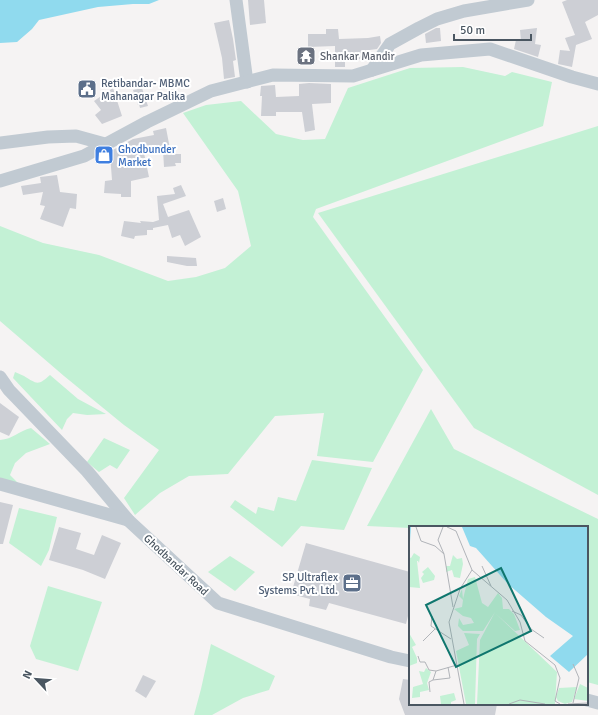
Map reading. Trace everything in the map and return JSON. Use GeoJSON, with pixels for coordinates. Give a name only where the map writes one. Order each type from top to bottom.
{"type":"FeatureCollection","features":[{"type":"Feature","properties":{"kind":"street"},"geometry":{"type":"LineString","coordinates":[[236,0],[247,82]]}},
{"type":"Feature","properties":{"kind":"street"},"geometry":{"type":"LineString","coordinates":[[372,70],[390,44],[437,19],[464,11],[528,0]]}},
{"type":"Feature","properties":{"kind":"street"},"geometry":{"type":"LineString","coordinates":[[0,181],[84,156],[147,122],[211,91],[273,75],[353,76],[421,55],[490,49],[572,77],[598,84]]}},
{"type":"Feature","properties":{"kind":"street"},"geometry":{"type":"LineString","coordinates":[[0,143],[48,137],[76,136],[105,144]]}},
{"type":"Feature","properties":{"kind":"street","name":"Ghodbandar Road"},"geometry":{"type":"LineString","coordinates":[[0,377],[9,390],[87,471],[128,520],[218,603],[391,657],[409,661]]}},
{"type":"Feature","properties":{"kind":"street"},"geometry":{"type":"LineString","coordinates":[[0,484],[128,520]]}},
{"type":"Feature","properties":{"kind":"street"},"geometry":{"type":"LineString","coordinates":[[588,700],[598,703]]}},
{"type":"Feature","properties":{"kind":"green space"},"geometry":{"type":"Polygon","coordinates":[[[463,67],[505,76],[512,72],[552,82],[543,126],[316,209],[313,217],[423,370],[373,462],[317,456],[324,413],[275,416],[228,474],[189,476],[160,493],[135,515],[124,498],[159,450],[124,425],[0,321],[0,226],[43,243],[99,255],[168,281],[196,277],[225,268],[251,246],[238,191],[183,113],[206,105],[241,101],[276,134],[303,140],[325,139],[348,88],[410,68],[463,67]]]}},
{"type":"Feature","properties":{"kind":"green space"},"geometry":{"type":"Polygon","coordinates":[[[598,126],[598,495],[474,428],[318,213],[598,126]]]}},
{"type":"Feature","properties":{"kind":"green space"},"geometry":{"type":"Polygon","coordinates":[[[15,372],[37,383],[43,381],[50,375],[78,399],[106,414],[87,415],[73,413],[67,419],[62,430],[13,378],[15,372]]]}},
{"type":"Feature","properties":{"kind":"green space"},"geometry":{"type":"Polygon","coordinates":[[[431,409],[454,449],[598,519],[598,685],[588,682],[588,526],[409,526],[409,528],[367,526],[431,409]]]}},
{"type":"Feature","properties":{"kind":"green space"},"geometry":{"type":"Polygon","coordinates":[[[31,428],[50,444],[26,453],[15,463],[10,475],[19,484],[0,478],[0,440],[9,438],[31,428]]]}},
{"type":"Feature","properties":{"kind":"green space"},"geometry":{"type":"Polygon","coordinates":[[[104,438],[130,450],[117,469],[110,465],[99,472],[87,462],[104,438]]]}},
{"type":"Feature","properties":{"kind":"green space"},"geometry":{"type":"Polygon","coordinates":[[[312,460],[372,468],[344,530],[301,526],[282,547],[230,507],[235,500],[256,514],[258,507],[274,511],[278,497],[296,501],[312,460]]]}},
{"type":"Feature","properties":{"kind":"green space"},"geometry":{"type":"Polygon","coordinates":[[[19,508],[57,517],[49,550],[41,566],[9,543],[19,508]]]}},
{"type":"Feature","properties":{"kind":"green space"},"geometry":{"type":"Polygon","coordinates":[[[230,556],[255,572],[235,591],[208,572],[230,556]]]}},
{"type":"Feature","properties":{"kind":"green space"},"geometry":{"type":"Polygon","coordinates":[[[48,586],[102,602],[78,671],[36,659],[30,646],[48,586]]]}},
{"type":"Feature","properties":{"kind":"green space"},"geometry":{"type":"Polygon","coordinates":[[[211,644],[275,676],[269,690],[243,698],[212,715],[194,715],[211,644]]]}},
{"type":"Feature","properties":{"kind":"water"},"geometry":{"type":"Polygon","coordinates":[[[0,0],[159,0],[149,4],[98,7],[39,20],[32,29],[17,42],[0,43],[0,0]]]}},
{"type":"Feature","properties":{"kind":"building"},"geometry":{"type":"Polygon","coordinates":[[[248,0],[264,0],[266,23],[250,25],[248,0]]]}},
{"type":"Feature","properties":{"kind":"building"},"geometry":{"type":"Polygon","coordinates":[[[567,0],[598,0],[598,15],[585,22],[592,39],[576,45],[572,67],[558,64],[560,50],[570,51],[565,38],[575,35],[562,2],[567,0]]]}},
{"type":"Feature","properties":{"kind":"building"},"geometry":{"type":"Polygon","coordinates":[[[229,20],[236,60],[233,61],[235,77],[224,79],[222,58],[214,23],[229,20]]]}},
{"type":"Feature","properties":{"kind":"building"},"geometry":{"type":"Polygon","coordinates":[[[436,28],[440,28],[441,41],[426,43],[425,34],[436,28]]]}},
{"type":"Feature","properties":{"kind":"building"},"geometry":{"type":"Polygon","coordinates":[[[537,28],[535,44],[541,45],[538,57],[514,49],[516,40],[521,41],[520,30],[537,28]]]}},
{"type":"Feature","properties":{"kind":"building"},"geometry":{"type":"Polygon","coordinates":[[[326,29],[338,29],[339,39],[380,36],[381,43],[377,49],[362,51],[363,59],[345,60],[345,67],[335,67],[335,46],[308,47],[308,34],[326,34],[326,29]]]}},
{"type":"Feature","properties":{"kind":"building"},"geometry":{"type":"Polygon","coordinates":[[[299,84],[331,84],[331,103],[312,104],[315,130],[305,132],[302,112],[276,112],[276,116],[261,116],[261,86],[275,85],[276,97],[299,96],[299,84]]]}},
{"type":"Feature","properties":{"kind":"building"},"geometry":{"type":"Polygon","coordinates":[[[113,88],[122,116],[102,124],[95,115],[101,110],[94,101],[113,88]]]}},
{"type":"Feature","properties":{"kind":"building"},"geometry":{"type":"Polygon","coordinates":[[[142,88],[148,106],[140,108],[133,90],[142,88]]]}},
{"type":"Feature","properties":{"kind":"building"},"geometry":{"type":"Polygon","coordinates":[[[166,128],[171,154],[181,154],[181,163],[175,163],[176,166],[164,167],[163,150],[144,153],[149,177],[131,181],[131,197],[121,197],[121,194],[104,193],[105,181],[112,180],[111,151],[133,139],[154,135],[153,131],[166,128]]]}},
{"type":"Feature","properties":{"kind":"building"},"geometry":{"type":"Polygon","coordinates":[[[57,175],[60,192],[77,194],[76,209],[70,208],[63,227],[40,219],[45,206],[40,205],[43,192],[23,195],[21,186],[41,183],[40,177],[57,175]]]}},
{"type":"Feature","properties":{"kind":"building"},"geometry":{"type":"Polygon","coordinates":[[[181,185],[186,196],[163,204],[168,217],[189,210],[201,237],[185,246],[180,235],[172,238],[168,225],[153,228],[153,230],[147,230],[147,235],[135,236],[134,239],[121,236],[124,221],[141,223],[140,221],[153,222],[159,220],[157,196],[175,194],[173,188],[181,185]]]}},
{"type":"Feature","properties":{"kind":"building"},"geometry":{"type":"Polygon","coordinates":[[[223,198],[226,209],[217,212],[214,201],[223,198]]]}},
{"type":"Feature","properties":{"kind":"building"},"geometry":{"type":"Polygon","coordinates":[[[167,256],[196,258],[197,266],[187,266],[167,262],[167,256]]]}},
{"type":"Feature","properties":{"kind":"building"},"geometry":{"type":"Polygon","coordinates":[[[0,403],[19,417],[9,436],[0,432],[0,403]]]}},
{"type":"Feature","properties":{"kind":"building"},"geometry":{"type":"Polygon","coordinates":[[[0,502],[13,505],[3,544],[0,544],[0,502]]]}},
{"type":"Feature","properties":{"kind":"building"},"geometry":{"type":"Polygon","coordinates":[[[59,527],[81,533],[76,549],[94,555],[102,535],[121,543],[105,579],[83,570],[49,560],[59,527]]]}},
{"type":"Feature","properties":{"kind":"building","name":"SP Ultraflex Systems Pvt. Ltd."},"geometry":{"type":"Polygon","coordinates":[[[306,543],[409,572],[409,612],[406,624],[329,603],[326,610],[309,606],[310,599],[291,594],[306,543]]]}},
{"type":"Feature","properties":{"kind":"building"},"geometry":{"type":"Polygon","coordinates":[[[143,675],[156,681],[146,698],[135,691],[143,675]]]}},
{"type":"Feature","properties":{"kind":"building"},"geometry":{"type":"Polygon","coordinates":[[[403,679],[409,680],[409,705],[497,705],[495,715],[405,715],[399,699],[403,679]]]}},
{"type":"Feature","properties":{"kind":"place","name":"Shankar Mandir"},"geometry":{"type":"Point","coordinates":[306,56]}},
{"type":"Feature","properties":{"kind":"place","name":"Retibandar- MBMC Mahanagar Palika"},"geometry":{"type":"Point","coordinates":[87,89]}},
{"type":"Feature","properties":{"kind":"place","name":"Ghodbunder Market"},"geometry":{"type":"Point","coordinates":[104,155]}},
{"type":"Feature","properties":{"kind":"place","name":"SP Ultraflex Systems Pvt. Ltd."},"geometry":{"type":"Point","coordinates":[352,583]}}]}
